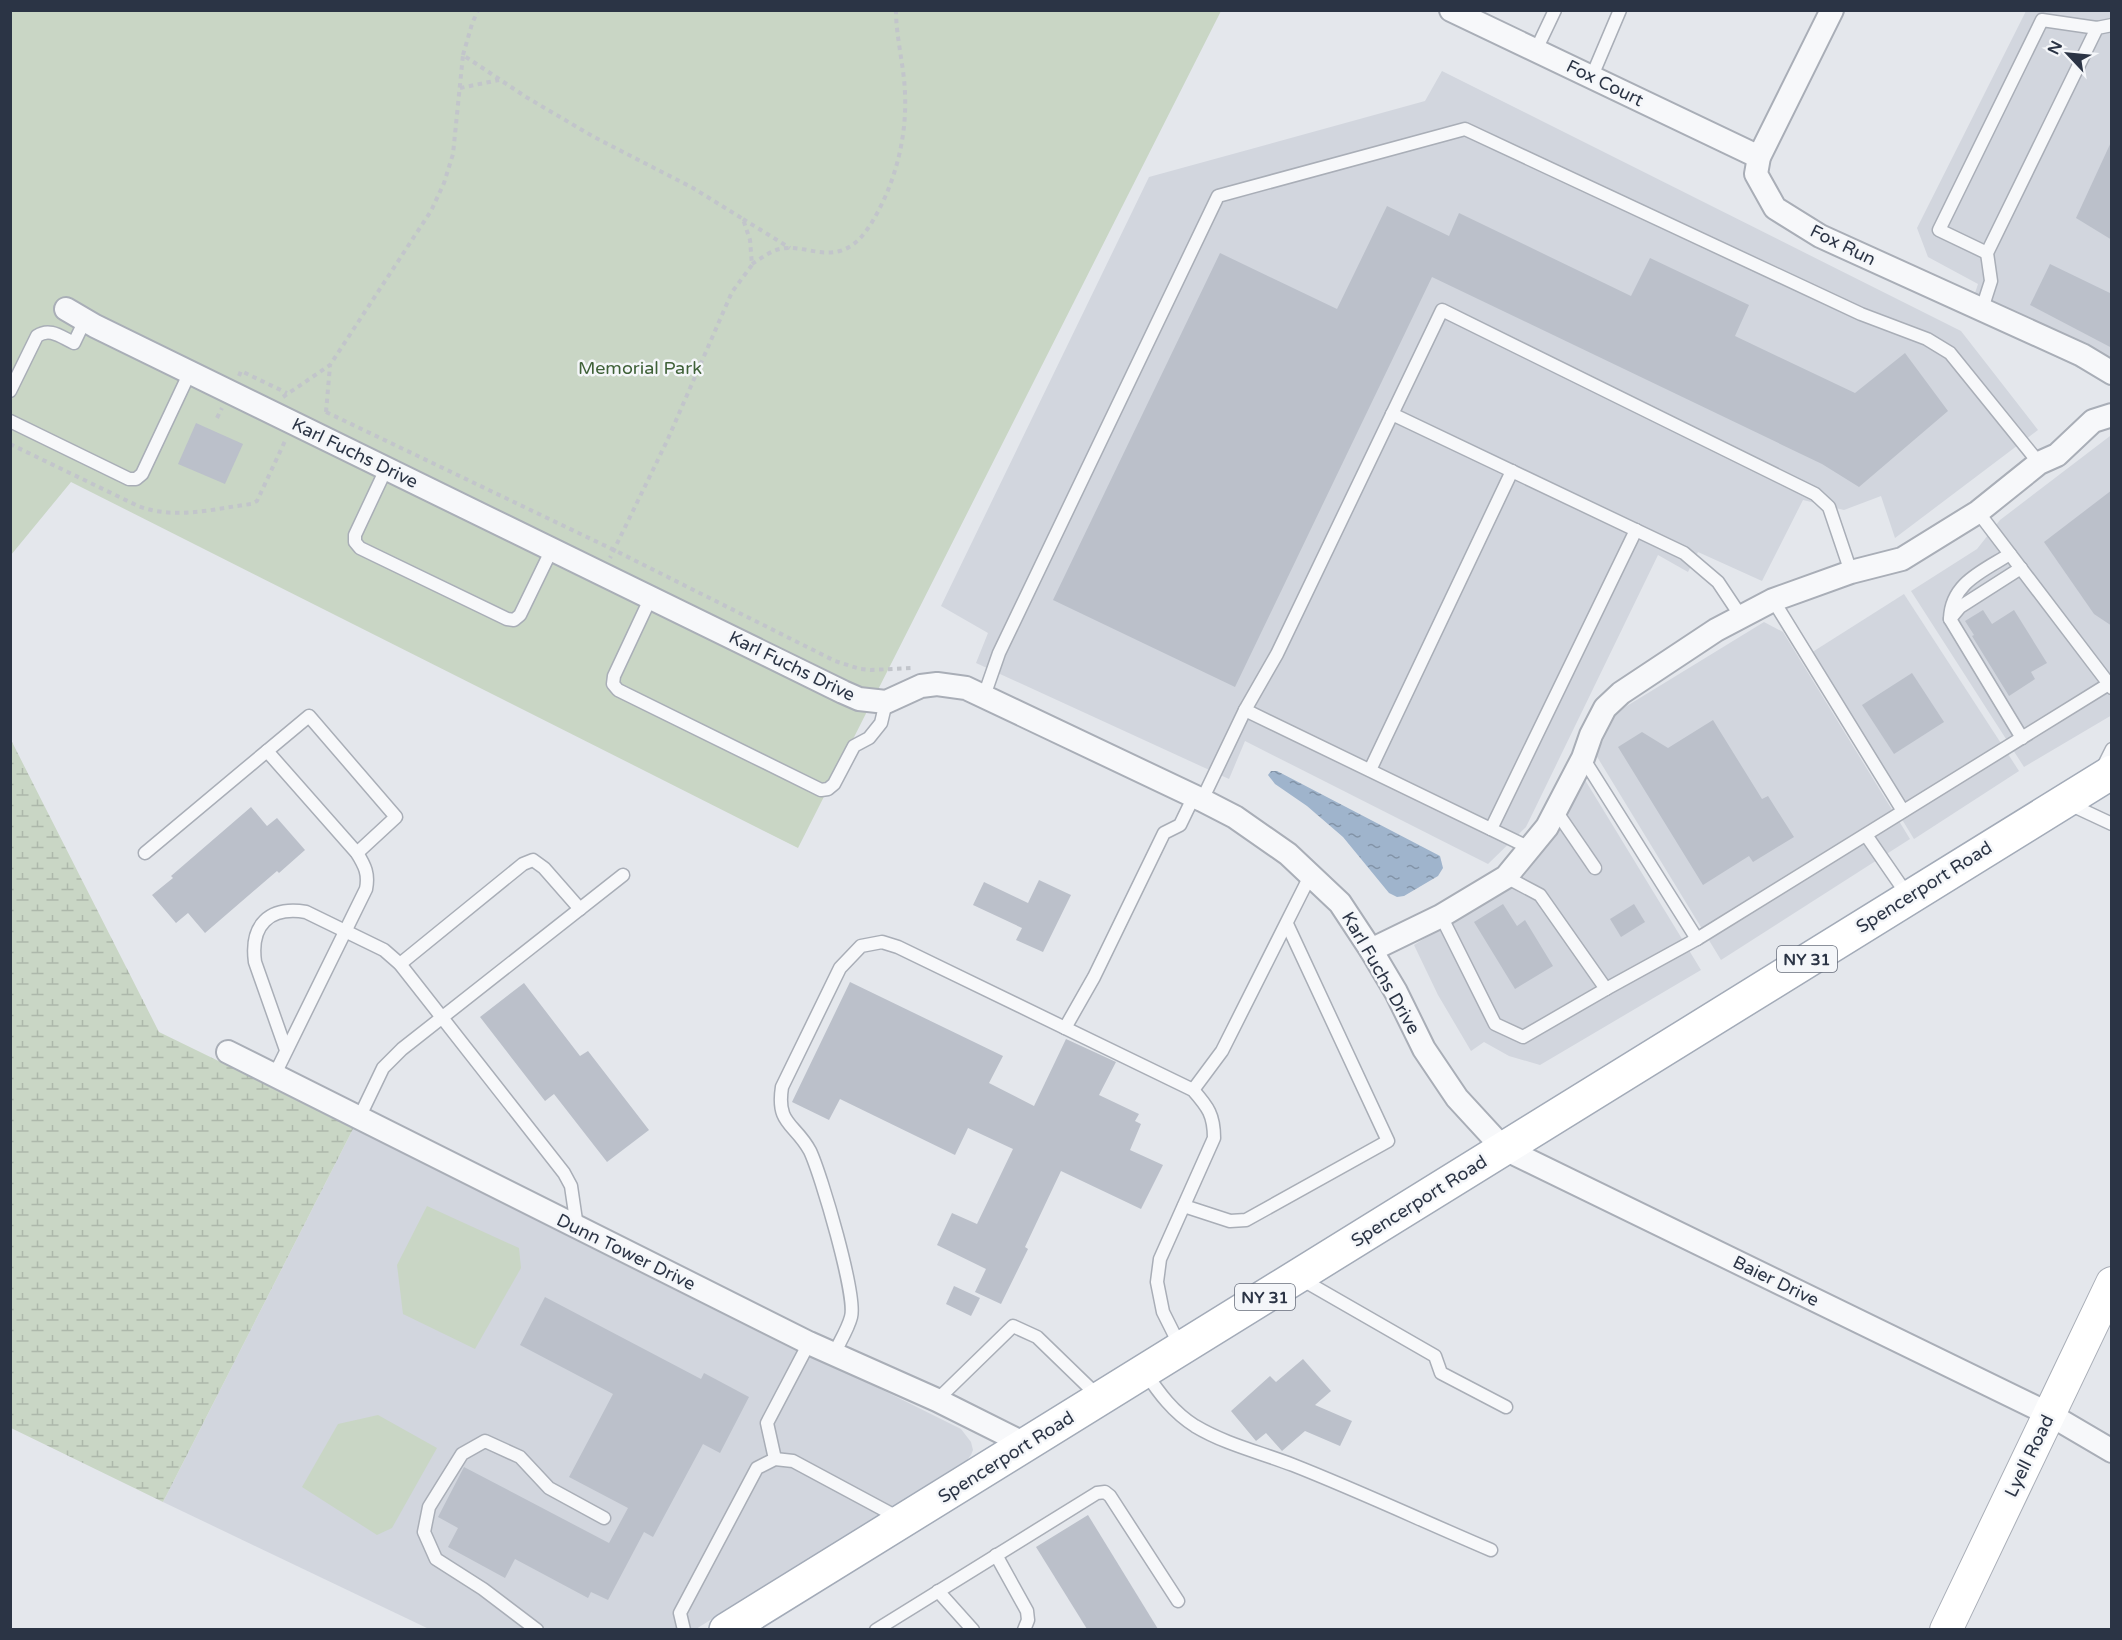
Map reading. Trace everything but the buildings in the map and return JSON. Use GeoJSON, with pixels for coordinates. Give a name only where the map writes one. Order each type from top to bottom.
{"type":"FeatureCollection","features":[{"type":"Feature","properties":{"kind":"main road","name":"Spencerport Road"},"geometry":{"type":"LineString","coordinates":[[726,1629],[1027,1445],[2104,776]]}},
{"type":"Feature","properties":{"kind":"street","name":"Fox Court"},"geometry":{"type":"LineString","coordinates":[[1451,10],[1759,156]]}},
{"type":"Feature","properties":{"kind":"street"},"geometry":{"type":"LineString","coordinates":[[1759,156],[1832,10]]}},
{"type":"Feature","properties":{"kind":"street","name":"Fox Run"},"geometry":{"type":"LineString","coordinates":[[1759,156],[1756,174],[1775,208],[1820,236],[2082,355],[2112,373]]}},
{"type":"Feature","properties":{"kind":"street","name":"Karl Fuchs Drive"},"geometry":{"type":"LineString","coordinates":[[76,315],[843,692],[859,699],[886,702],[921,686],[951,684],[966,688],[1198,798],[1262,834],[1311,874],[1340,903],[1371,950],[1431,1059],[1457,1098],[1503,1148]]}},
{"type":"Feature","properties":{"kind":"street"},"geometry":{"type":"LineString","coordinates":[[1371,950],[1441,916],[1506,877],[1547,827],[1583,758],[1591,735],[1605,708],[1621,693],[1740,615],[1773,600],[1851,572],[1902,560],[1978,512],[2039,463],[2057,455],[2093,421],[2112,415]]}},
{"type":"Feature","properties":{"kind":"street","name":"Dunn Tower Drive"},"geometry":{"type":"LineString","coordinates":[[228,1052],[809,1342],[937,1400],[1027,1445]]}},
{"type":"Feature","properties":{"kind":"street","name":"Baier Drive"},"geometry":{"type":"LineString","coordinates":[[1503,1148],[2049,1414],[2112,1451]]}},
{"type":"Feature","properties":{"kind":"street","name":"Lyell Road"},"geometry":{"type":"LineString","coordinates":[[1946,1629],[2112,1283]]}},
{"type":"Feature","properties":{"kind":"lane"},"geometry":{"type":"LineString","coordinates":[[1536,50],[1556,10]]}},
{"type":"Feature","properties":{"kind":"lane"},"geometry":{"type":"LineString","coordinates":[[1592,76],[1620,10]]}},
{"type":"Feature","properties":{"kind":"lane"},"geometry":{"type":"LineString","coordinates":[[1987,253],[1939,230],[2042,20],[2097,28],[2112,25]]}},
{"type":"Feature","properties":{"kind":"lane"},"geometry":{"type":"LineString","coordinates":[[1982,309],[1991,280],[1987,253],[2097,28]]}},
{"type":"Feature","properties":{"kind":"lane"},"geometry":{"type":"LineString","coordinates":[[984,696],[999,653],[1218,196],[1466,129],[1861,314],[1927,339],[1950,352],[2039,463]]}},
{"type":"Feature","properties":{"kind":"lane"},"geometry":{"type":"LineString","coordinates":[[1065,1028],[1094,977],[1164,833],[1180,825],[1198,798],[1277,654],[1442,310],[1815,494],[1829,507],[1851,572]]}},
{"type":"Feature","properties":{"kind":"lane"},"geometry":{"type":"LineString","coordinates":[[10,391],[37,336],[43,332],[50,332],[74,343],[76,315]]}},
{"type":"Feature","properties":{"kind":"lane"},"geometry":{"type":"LineString","coordinates":[[10,421],[129,479],[136,479],[142,474],[190,372]]}},
{"type":"Feature","properties":{"kind":"lane"},"geometry":{"type":"LineString","coordinates":[[1392,414],[1684,553],[1718,582],[1740,615]]}},
{"type":"Feature","properties":{"kind":"lane"},"geometry":{"type":"LineString","coordinates":[[386,469],[355,536],[355,542],[360,548],[507,619],[514,620],[520,615],[552,549]]}},
{"type":"Feature","properties":{"kind":"lane"},"geometry":{"type":"LineString","coordinates":[[1370,770],[1512,471]]}},
{"type":"Feature","properties":{"kind":"lane"},"geometry":{"type":"LineString","coordinates":[[1441,916],[1495,1024],[1522,1037],[1697,939],[2111,684],[1978,512]]}},
{"type":"Feature","properties":{"kind":"lane"},"geometry":{"type":"LineString","coordinates":[[1491,829],[1636,530]]}},
{"type":"Feature","properties":{"kind":"lane"},"geometry":{"type":"LineString","coordinates":[[2010,554],[1976,575],[1959,589],[1950,605],[1950,619],[2022,738]]}},
{"type":"Feature","properties":{"kind":"lane"},"geometry":{"type":"LineString","coordinates":[[1950,619],[1969,601],[2020,568]]}},
{"type":"Feature","properties":{"kind":"lane"},"geometry":{"type":"LineString","coordinates":[[651,597],[614,676],[614,684],[618,690],[821,790],[828,789],[834,784],[854,746],[869,738],[881,723],[886,702]]}},
{"type":"Feature","properties":{"kind":"lane"},"geometry":{"type":"LineString","coordinates":[[1773,600],[1903,811]]}},
{"type":"Feature","properties":{"kind":"lane"},"geometry":{"type":"LineString","coordinates":[[1245,710],[1530,848]]}},
{"type":"Feature","properties":{"kind":"lane"},"geometry":{"type":"LineString","coordinates":[[145,853],[309,716],[396,817],[357,853]]}},
{"type":"Feature","properties":{"kind":"lane"},"geometry":{"type":"LineString","coordinates":[[2104,776],[2112,749]]}},
{"type":"Feature","properties":{"kind":"lane"},"geometry":{"type":"LineString","coordinates":[[267,751],[357,853],[365,865],[368,877],[366,889],[274,1076]]}},
{"type":"Feature","properties":{"kind":"lane"},"geometry":{"type":"LineString","coordinates":[[1583,758],[1697,939]]}},
{"type":"Feature","properties":{"kind":"lane"},"geometry":{"type":"LineString","coordinates":[[2063,801],[2112,824]]}},
{"type":"Feature","properties":{"kind":"lane"},"geometry":{"type":"LineString","coordinates":[[1556,811],[1595,868]]}},
{"type":"Feature","properties":{"kind":"lane"},"geometry":{"type":"LineString","coordinates":[[1866,835],[1909,897]]}},
{"type":"Feature","properties":{"kind":"lane"},"geometry":{"type":"LineString","coordinates":[[400,964],[522,864],[533,860],[544,868],[580,909]]}},
{"type":"Feature","properties":{"kind":"lane"},"geometry":{"type":"LineString","coordinates":[[1193,1089],[1222,1051],[1311,874]]}},
{"type":"Feature","properties":{"kind":"lane"},"geometry":{"type":"LineString","coordinates":[[359,1118],[383,1068],[402,1048],[623,875]]}},
{"type":"Feature","properties":{"kind":"lane"},"geometry":{"type":"LineString","coordinates":[[1506,877],[1540,895],[1606,989]]}},
{"type":"Feature","properties":{"kind":"lane"},"geometry":{"type":"LineString","coordinates":[[286,1050],[255,962],[253,948],[255,936],[268,917],[279,912],[294,910],[306,912],[384,950],[400,964],[564,1173],[571,1186],[577,1227]]}},
{"type":"Feature","properties":{"kind":"lane"},"geometry":{"type":"LineString","coordinates":[[1184,1206],[1230,1221],[1246,1220],[1388,1141],[1287,924]]}},
{"type":"Feature","properties":{"kind":"lane"},"geometry":{"type":"LineString","coordinates":[[834,1354],[852,1316],[849,1284],[817,1170],[808,1149],[784,1119],[780,1103],[782,1087],[840,968],[861,945],[882,942],[898,947],[1193,1089],[1208,1106],[1214,1123],[1214,1138],[1160,1259],[1157,1282],[1163,1312],[1181,1349]]}},
{"type":"Feature","properties":{"kind":"lane"},"geometry":{"type":"LineString","coordinates":[[1297,1277],[1435,1356],[1441,1372],[1506,1407]]}},
{"type":"Feature","properties":{"kind":"lane"},"geometry":{"type":"LineString","coordinates":[[937,1400],[1012,1326],[1037,1337],[1101,1399]]}},
{"type":"Feature","properties":{"kind":"lane"},"geometry":{"type":"LineString","coordinates":[[775,1459],[767,1423],[809,1342]]}},
{"type":"Feature","properties":{"kind":"lane"},"geometry":{"type":"LineString","coordinates":[[1145,1371],[1174,1410],[1194,1425],[1220,1439],[1292,1465],[1491,1550]]}},
{"type":"Feature","properties":{"kind":"lane"},"geometry":{"type":"LineString","coordinates":[[537,1629],[483,1589],[436,1559],[424,1532],[429,1507],[462,1454],[484,1442],[520,1458],[549,1488],[604,1518]]}},
{"type":"Feature","properties":{"kind":"lane"},"geometry":{"type":"LineString","coordinates":[[684,1629],[680,1613],[757,1468],[775,1459],[793,1461],[904,1521]]}},
{"type":"Feature","properties":{"kind":"lane"},"geometry":{"type":"LineString","coordinates":[[876,1629],[1097,1493],[1105,1492],[1110,1496],[1178,1601]]}},
{"type":"Feature","properties":{"kind":"lane"},"geometry":{"type":"LineString","coordinates":[[996,1555],[1027,1611],[1028,1620],[1024,1629]]}},
{"type":"Feature","properties":{"kind":"lane"},"geometry":{"type":"LineString","coordinates":[[938,1591],[973,1629]]}},
{"type":"Feature","properties":{"kind":"path"},"geometry":{"type":"LineString","coordinates":[[264,409],[330,365],[431,211],[444,183],[453,154],[463,55],[478,10]]}},
{"type":"Feature","properties":{"kind":"path"},"geometry":{"type":"LineString","coordinates":[[602,573],[668,441],[732,292],[752,265],[777,250],[790,248],[823,253],[840,251],[855,244],[867,231],[884,202],[899,156],[904,113],[905,93],[896,10]]}},
{"type":"Feature","properties":{"kind":"path"},"geometry":{"type":"LineString","coordinates":[[463,55],[499,80],[594,137],[693,188],[790,248]]}},
{"type":"Feature","properties":{"kind":"path"},"geometry":{"type":"LineString","coordinates":[[460,88],[499,80]]}},
{"type":"Feature","properties":{"kind":"path"},"geometry":{"type":"LineString","coordinates":[[742,219],[750,240],[752,265]]}},
{"type":"Feature","properties":{"kind":"path"},"geometry":{"type":"LineString","coordinates":[[326,419],[330,365]]}},
{"type":"Feature","properties":{"kind":"path"},"geometry":{"type":"LineString","coordinates":[[326,412],[614,550],[835,661],[860,669],[913,669],[917,672],[921,686]]}},
{"type":"Feature","properties":{"kind":"path"},"geometry":{"type":"LineString","coordinates":[[10,444],[138,506],[154,512],[170,514],[251,504],[257,501],[289,434]]}},
{"type":"Feature","properties":{"kind":"shaded area"},"geometry":{"type":"Polygon","coordinates":[[[2026,11],[2111,11],[2111,384],[1968,314],[1978,284],[1928,257],[1917,228],[2026,11]]]}},
{"type":"Feature","properties":{"kind":"shaded area"},"geometry":{"type":"Polygon","coordinates":[[[1442,71],[1961,331],[2038,430],[1895,538],[1881,496],[1844,510],[1803,500],[1762,581],[1698,552],[1688,572],[1658,555],[1526,827],[1488,864],[1245,741],[1229,779],[976,663],[988,633],[941,606],[1149,177],[1425,101],[1442,71]]]}},
{"type":"Feature","properties":{"kind":"shaded area"},"geometry":{"type":"Polygon","coordinates":[[[2110,436],[2112,715],[2024,767],[1911,591],[1977,549],[2000,520],[2110,436]]]}},
{"type":"Feature","properties":{"kind":"shaded area"},"geometry":{"type":"Polygon","coordinates":[[[1904,594],[2019,771],[1914,839],[1803,658],[1904,594]]]}},
{"type":"Feature","properties":{"kind":"shaded area"},"geometry":{"type":"Polygon","coordinates":[[[1764,622],[1783,632],[1910,839],[1721,960],[1596,755],[1617,712],[1764,622]]]}},
{"type":"Feature","properties":{"kind":"shaded area"},"geometry":{"type":"Polygon","coordinates":[[[1582,775],[1701,970],[1540,1065],[1509,1056],[1484,1042],[1471,1051],[1438,995],[1414,945],[1523,877],[1556,835],[1582,775]]]}},
{"type":"Feature","properties":{"kind":"shaded area"},"geometry":{"type":"Polygon","coordinates":[[[354,1127],[961,1429],[971,1442],[973,1450],[971,1455],[967,1460],[696,1629],[429,1629],[163,1502],[354,1127]]]}},
{"type":"Feature","properties":{"kind":"green space","name":"Memorial Park"},"geometry":{"type":"Polygon","coordinates":[[[11,11],[1221,11],[798,848],[71,482],[11,555],[11,11]]]}},
{"type":"Feature","properties":{"kind":"green space"},"geometry":{"type":"Polygon","coordinates":[[[10,738],[159,1032],[354,1127],[163,1502],[11,1428],[10,738]]]}},
{"type":"Feature","properties":{"kind":"green space"},"geometry":{"type":"Polygon","coordinates":[[[427,1206],[519,1248],[521,1268],[475,1349],[403,1314],[397,1265],[427,1206]]]}},
{"type":"Feature","properties":{"kind":"green space"},"geometry":{"type":"Polygon","coordinates":[[[378,1415],[437,1448],[392,1528],[377,1535],[302,1487],[338,1424],[378,1415]]]}},
{"type":"Feature","properties":{"kind":"water"},"geometry":{"type":"Polygon","coordinates":[[[1271,771],[1277,771],[1440,856],[1443,868],[1438,876],[1404,896],[1397,897],[1389,893],[1343,837],[1307,806],[1275,784],[1268,775],[1271,771]]]}}]}
